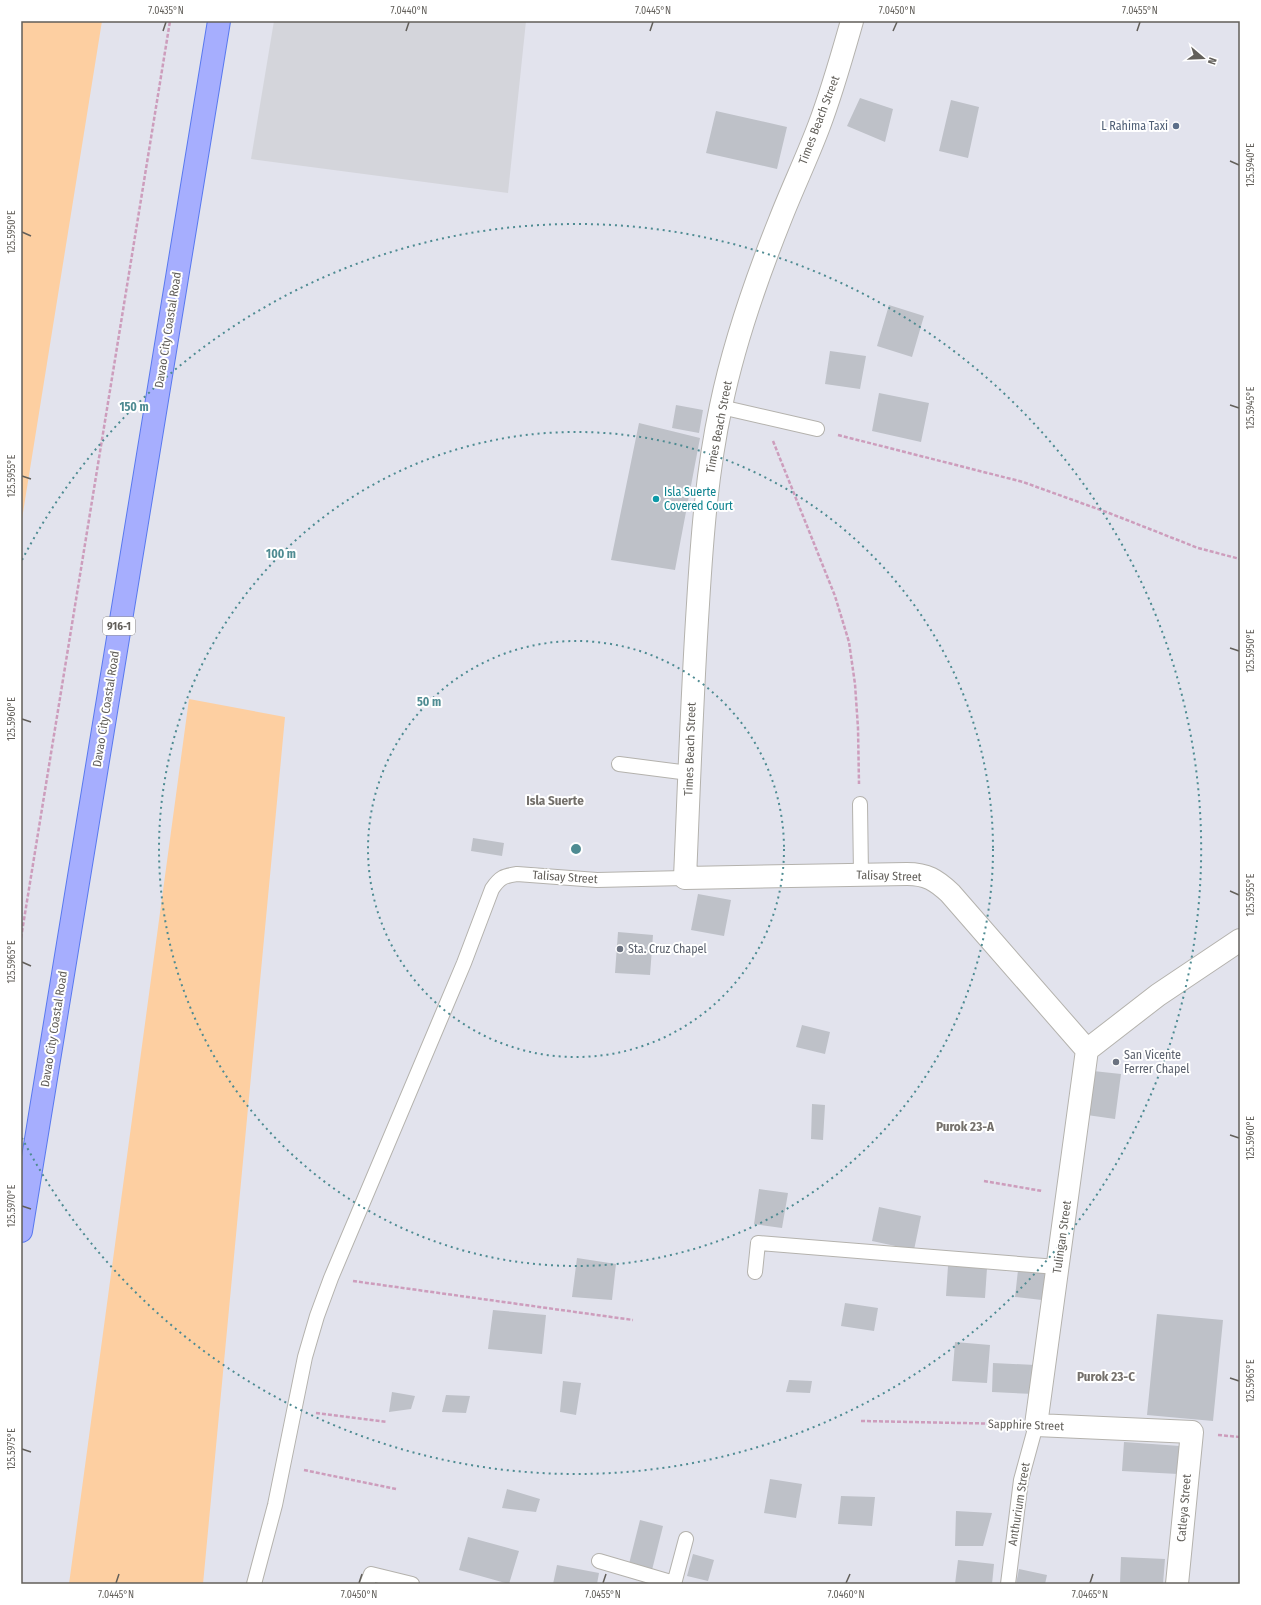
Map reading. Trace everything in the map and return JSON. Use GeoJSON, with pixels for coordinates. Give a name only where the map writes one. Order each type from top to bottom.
{"type":"FeatureCollection","features":[{"type":"Feature","properties":{"kind":"main road","name":"Davao City Coastal Road"},"geometry":{"type":"LineString","coordinates":[[21,1231],[219,21]]}},
{"type":"Feature","properties":{"kind":"street","name":"Times Beach Street"},"geometry":{"type":"LineString","coordinates":[[685,878],[689,773],[702,546],[709,481],[721,407],[733,356],[749,305],[780,220],[818,127],[837,74],[852,21]]}},
{"type":"Feature","properties":{"kind":"street","name":"Talisay Street"},"geometry":{"type":"LineString","coordinates":[[685,878],[919,874],[931,878],[940,884],[1087,1050]]}},
{"type":"Feature","properties":{"kind":"street"},"geometry":{"type":"LineString","coordinates":[[1087,1050],[1158,995],[1240,940]]}},
{"type":"Feature","properties":{"kind":"street","name":"Tulingan Street"},"geometry":{"type":"LineString","coordinates":[[1036,1425],[1087,1050]]}},
{"type":"Feature","properties":{"kind":"street","name":"Sapphire Street"},"geometry":{"type":"LineString","coordinates":[[1036,1425],[1192,1432]]}},
{"type":"Feature","properties":{"kind":"street","name":"Catleya Street"},"geometry":{"type":"LineString","coordinates":[[1177,1584],[1192,1432]]}},
{"type":"Feature","properties":{"kind":"lane"},"geometry":{"type":"LineString","coordinates":[[721,407],[817,429]]}},
{"type":"Feature","properties":{"kind":"lane"},"geometry":{"type":"LineString","coordinates":[[619,764],[689,773]]}},
{"type":"Feature","properties":{"kind":"lane"},"geometry":{"type":"LineString","coordinates":[[860,804],[861,875]]}},
{"type":"Feature","properties":{"kind":"lane","name":"Talisay Street"},"geometry":{"type":"LineString","coordinates":[[331,1278],[464,963],[492,889],[499,879],[508,875],[518,874],[597,880],[685,878]]}},
{"type":"Feature","properties":{"kind":"lane"},"geometry":{"type":"LineString","coordinates":[[756,1272],[758,1243],[1057,1267]]}},
{"type":"Feature","properties":{"kind":"lane"},"geometry":{"type":"LineString","coordinates":[[254,1584],[266,1541],[283,1466],[293,1411],[307,1350],[317,1316],[331,1278]]}},
{"type":"Feature","properties":{"kind":"lane","name":"Anthurium Street"},"geometry":{"type":"LineString","coordinates":[[1008,1584],[1021,1480],[1036,1425]]}},
{"type":"Feature","properties":{"kind":"lane"},"geometry":{"type":"LineString","coordinates":[[599,1561],[674,1584],[686,1539]]}},
{"type":"Feature","properties":{"kind":"lane"},"geometry":{"type":"LineString","coordinates":[[367,1584],[370,1574],[412,1584]]}},
{"type":"Feature","properties":{"kind":"path"},"geometry":{"type":"LineString","coordinates":[[21,938],[170,21]]}},
{"type":"Feature","properties":{"kind":"path"},"geometry":{"type":"LineString","coordinates":[[764,417],[835,596],[849,642],[855,684],[858,728],[860,804]]}},
{"type":"Feature","properties":{"kind":"path"},"geometry":{"type":"LineString","coordinates":[[817,429],[1023,482],[1110,513],[1198,548],[1240,559]]}},
{"type":"Feature","properties":{"kind":"path"},"geometry":{"type":"LineString","coordinates":[[984,1181],[1067,1196]]}},
{"type":"Feature","properties":{"kind":"path"},"geometry":{"type":"LineString","coordinates":[[331,1278],[633,1320]]}},
{"type":"Feature","properties":{"kind":"path"},"geometry":{"type":"LineString","coordinates":[[293,1411],[387,1422]]}},
{"type":"Feature","properties":{"kind":"path","name":"Sapphire Street"},"geometry":{"type":"LineString","coordinates":[[861,1421],[1036,1425]]}},
{"type":"Feature","properties":{"kind":"path"},"geometry":{"type":"LineString","coordinates":[[283,1466],[396,1489]]}},
{"type":"Feature","properties":{"kind":"shaded area"},"geometry":{"type":"Polygon","coordinates":[[[21,21],[102,21],[21,525],[21,21]]]}},
{"type":"Feature","properties":{"kind":"shaded area"},"geometry":{"type":"Polygon","coordinates":[[[274,21],[526,21],[508,193],[251,159],[274,21]]]}},
{"type":"Feature","properties":{"kind":"shaded area"},"geometry":{"type":"Polygon","coordinates":[[[189,699],[285,717],[203,1584],[69,1584],[189,699]]]}},
{"type":"Feature","properties":{"kind":"building"},"geometry":{"type":"Polygon","coordinates":[[[860,98],[893,109],[885,142],[847,126],[860,98]]]}},
{"type":"Feature","properties":{"kind":"building"},"geometry":{"type":"Polygon","coordinates":[[[951,100],[979,107],[968,158],[939,151],[951,100]]]}},
{"type":"Feature","properties":{"kind":"building"},"geometry":{"type":"Polygon","coordinates":[[[716,111],[787,127],[777,169],[706,153],[716,111]]]}},
{"type":"Feature","properties":{"kind":"building"},"geometry":{"type":"Polygon","coordinates":[[[889,305],[924,316],[912,357],[877,346],[889,305]]]}},
{"type":"Feature","properties":{"kind":"building"},"geometry":{"type":"Polygon","coordinates":[[[830,351],[866,356],[860,389],[825,384],[830,351]]]}},
{"type":"Feature","properties":{"kind":"building"},"geometry":{"type":"Polygon","coordinates":[[[879,393],[929,403],[921,442],[872,431],[879,393]]]}},
{"type":"Feature","properties":{"kind":"building"},"geometry":{"type":"Polygon","coordinates":[[[676,405],[703,410],[699,433],[672,428],[676,405]]]}},
{"type":"Feature","properties":{"kind":"building","name":"Isla Suerte Covered Court"},"geometry":{"type":"Polygon","coordinates":[[[639,423],[700,438],[675,570],[611,560],[639,423]]]}},
{"type":"Feature","properties":{"kind":"building"},"geometry":{"type":"Polygon","coordinates":[[[473,838],[504,843],[502,856],[471,851],[473,838]]]}},
{"type":"Feature","properties":{"kind":"building"},"geometry":{"type":"Polygon","coordinates":[[[698,894],[731,900],[724,936],[691,930],[698,894]]]}},
{"type":"Feature","properties":{"kind":"building"},"geometry":{"type":"Polygon","coordinates":[[[618,932],[653,935],[650,975],[615,973],[618,932]]]}},
{"type":"Feature","properties":{"kind":"building"},"geometry":{"type":"Polygon","coordinates":[[[802,1025],[830,1032],[825,1054],[796,1047],[802,1025]]]}},
{"type":"Feature","properties":{"kind":"building"},"geometry":{"type":"Polygon","coordinates":[[[1093,1071],[1121,1074],[1115,1119],[1087,1115],[1093,1071]]]}},
{"type":"Feature","properties":{"kind":"building"},"geometry":{"type":"Polygon","coordinates":[[[812,1104],[825,1105],[823,1140],[811,1139],[812,1104]]]}},
{"type":"Feature","properties":{"kind":"building"},"geometry":{"type":"Polygon","coordinates":[[[759,1189],[788,1193],[782,1228],[754,1224],[759,1189]]]}},
{"type":"Feature","properties":{"kind":"building"},"geometry":{"type":"Polygon","coordinates":[[[879,1207],[921,1216],[914,1250],[872,1241],[879,1207]]]}},
{"type":"Feature","properties":{"kind":"building"},"geometry":{"type":"Polygon","coordinates":[[[577,1258],[616,1264],[612,1300],[572,1297],[577,1258]]]}},
{"type":"Feature","properties":{"kind":"building"},"geometry":{"type":"Polygon","coordinates":[[[948,1266],[987,1268],[985,1298],[946,1296],[948,1266]]]}},
{"type":"Feature","properties":{"kind":"building"},"geometry":{"type":"Polygon","coordinates":[[[1018,1270],[1046,1273],[1042,1300],[1015,1297],[1018,1270]]]}},
{"type":"Feature","properties":{"kind":"building"},"geometry":{"type":"Polygon","coordinates":[[[845,1303],[878,1308],[874,1331],[841,1326],[845,1303]]]}},
{"type":"Feature","properties":{"kind":"building"},"geometry":{"type":"Polygon","coordinates":[[[493,1310],[546,1315],[542,1354],[488,1349],[493,1310]]]}},
{"type":"Feature","properties":{"kind":"building"},"geometry":{"type":"Polygon","coordinates":[[[1157,1314],[1223,1320],[1213,1421],[1147,1415],[1157,1314]]]}},
{"type":"Feature","properties":{"kind":"building"},"geometry":{"type":"Polygon","coordinates":[[[955,1342],[990,1345],[987,1383],[952,1381],[955,1342]]]}},
{"type":"Feature","properties":{"kind":"building"},"geometry":{"type":"Polygon","coordinates":[[[993,1363],[1035,1365],[1034,1394],[992,1392],[993,1363]]]}},
{"type":"Feature","properties":{"kind":"building"},"geometry":{"type":"Polygon","coordinates":[[[789,1380],[812,1381],[810,1393],[786,1392],[789,1380]]]}},
{"type":"Feature","properties":{"kind":"building"},"geometry":{"type":"Polygon","coordinates":[[[563,1381],[581,1383],[576,1415],[560,1412],[563,1381]]]}},
{"type":"Feature","properties":{"kind":"building"},"geometry":{"type":"Polygon","coordinates":[[[392,1392],[415,1396],[411,1409],[389,1412],[392,1392]]]}},
{"type":"Feature","properties":{"kind":"building"},"geometry":{"type":"Polygon","coordinates":[[[446,1395],[470,1396],[466,1413],[442,1412],[446,1395]]]}},
{"type":"Feature","properties":{"kind":"building"},"geometry":{"type":"Polygon","coordinates":[[[1124,1442],[1180,1446],[1178,1474],[1122,1471],[1124,1442]]]}},
{"type":"Feature","properties":{"kind":"building"},"geometry":{"type":"Polygon","coordinates":[[[770,1479],[802,1484],[796,1518],[764,1513],[770,1479]]]}},
{"type":"Feature","properties":{"kind":"building"},"geometry":{"type":"Polygon","coordinates":[[[507,1489],[540,1499],[536,1512],[502,1508],[507,1489]]]}},
{"type":"Feature","properties":{"kind":"building"},"geometry":{"type":"Polygon","coordinates":[[[841,1496],[875,1497],[872,1526],[838,1524],[841,1496]]]}},
{"type":"Feature","properties":{"kind":"building"},"geometry":{"type":"Polygon","coordinates":[[[956,1511],[992,1513],[983,1546],[955,1546],[956,1511]]]}},
{"type":"Feature","properties":{"kind":"building"},"geometry":{"type":"Polygon","coordinates":[[[640,1520],[663,1526],[652,1570],[629,1564],[640,1520]]]}},
{"type":"Feature","properties":{"kind":"building"},"geometry":{"type":"Polygon","coordinates":[[[468,1537],[519,1551],[509,1584],[459,1570],[468,1537]]]}},
{"type":"Feature","properties":{"kind":"building"},"geometry":{"type":"Polygon","coordinates":[[[693,1554],[714,1560],[708,1581],[687,1576],[693,1554]]]}},
{"type":"Feature","properties":{"kind":"building"},"geometry":{"type":"Polygon","coordinates":[[[1121,1557],[1165,1559],[1163,1584],[1120,1584],[1121,1557]]]}},
{"type":"Feature","properties":{"kind":"building"},"geometry":{"type":"Polygon","coordinates":[[[958,1560],[994,1564],[992,1584],[955,1584],[958,1560]]]}},
{"type":"Feature","properties":{"kind":"building"},"geometry":{"type":"Polygon","coordinates":[[[557,1565],[599,1573],[597,1584],[553,1584],[557,1565]]]}},
{"type":"Feature","properties":{"kind":"building"},"geometry":{"type":"Polygon","coordinates":[[[1019,1569],[1047,1575],[1045,1584],[1016,1584],[1019,1569]]]}},
{"type":"Feature","properties":{"kind":"place","name":"L Rahima Taxi"},"geometry":{"type":"Point","coordinates":[1176,126]}},
{"type":"Feature","properties":{"kind":"place","name":"Isla Suerte Covered Court"},"geometry":{"type":"Point","coordinates":[656,499]}},
{"type":"Feature","properties":{"kind":"place","name":"Sta. Cruz Chapel"},"geometry":{"type":"Point","coordinates":[620,949]}},
{"type":"Feature","properties":{"kind":"place","name":"San Vicente Ferrer Chapel"},"geometry":{"type":"Point","coordinates":[1116,1062]}},
{"type":"Feature","properties":{"kind":"district","name":"Isla Suerte"},"geometry":{"type":"Point","coordinates":[555,800]}},
{"type":"Feature","properties":{"kind":"district","name":"Purok 23-A"},"geometry":{"type":"Point","coordinates":[965,1126]}},
{"type":"Feature","properties":{"kind":"district","name":"Purok 23-C"},"geometry":{"type":"Point","coordinates":[1106,1376]}}]}
